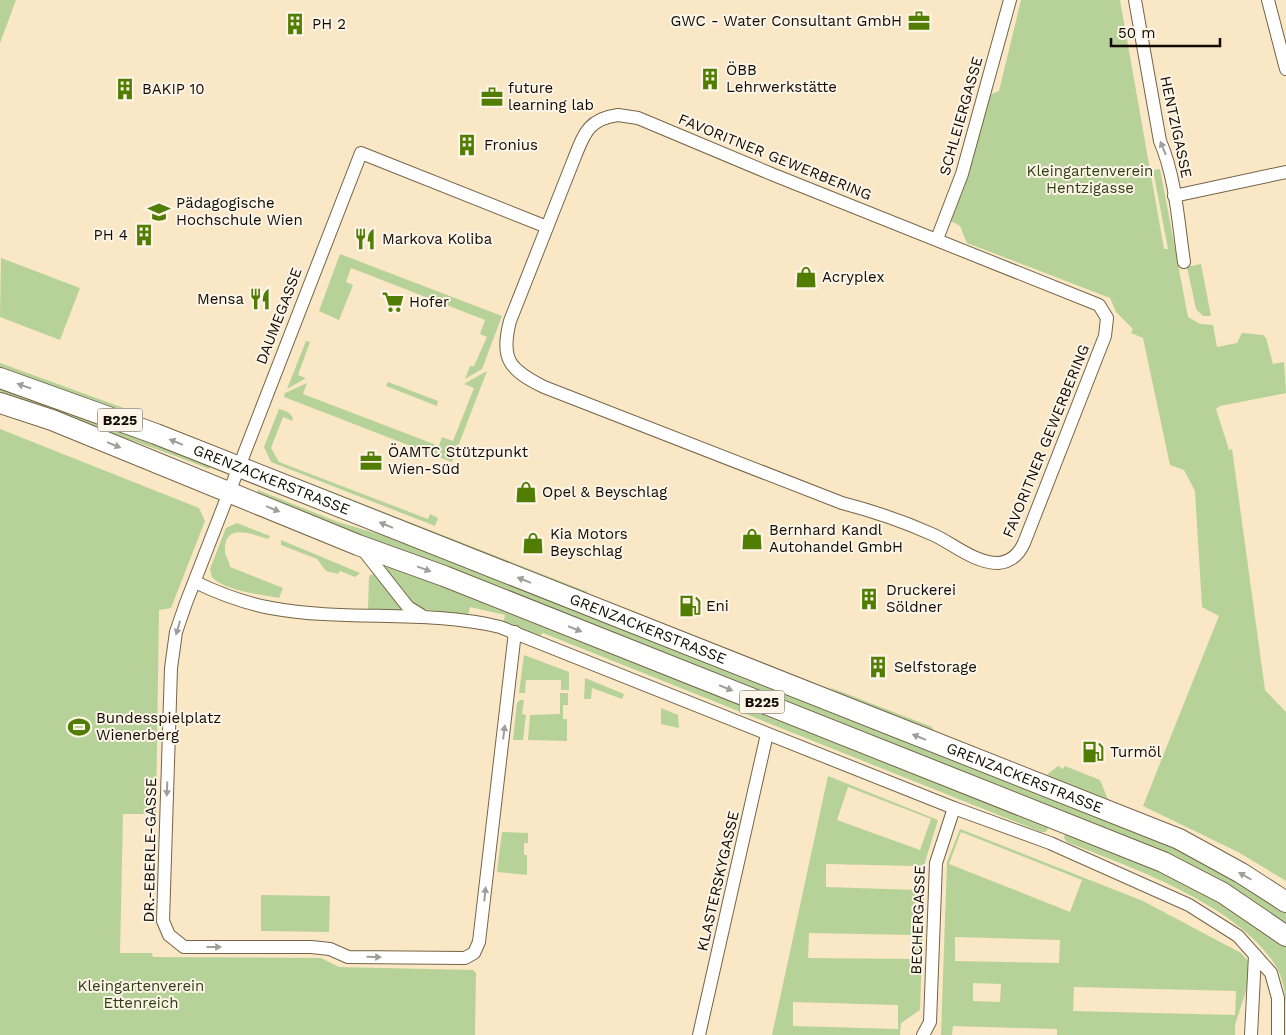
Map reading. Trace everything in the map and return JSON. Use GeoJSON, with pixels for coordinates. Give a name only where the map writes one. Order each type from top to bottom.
{"type":"FeatureCollection","features":[{"type":"Feature","properties":{"kind":"main road","name":"GRENZACKERSTRASSE"},"geometry":{"type":"LineString","coordinates":[[0,378],[114,418],[238,466],[1179,839],[1241,873],[1286,902]]}},
{"type":"Feature","properties":{"kind":"main road","name":"GRENZACKERSTRASSE"},"geometry":{"type":"LineString","coordinates":[[0,403],[52,420],[358,544],[1062,820],[1172,867],[1223,893],[1286,936]]}},
{"type":"Feature","properties":{"kind":"street","name":"SCHLEIERGASSE"},"geometry":{"type":"LineString","coordinates":[[937,239],[962,174],[1010,0]]}},
{"type":"Feature","properties":{"kind":"street","name":"HENTZIGASSE"},"geometry":{"type":"LineString","coordinates":[[1135,0],[1160,142],[1165,154],[1174,196],[1184,262]]}},
{"type":"Feature","properties":{"kind":"street"},"geometry":{"type":"LineString","coordinates":[[1268,0],[1286,69]]}},
{"type":"Feature","properties":{"kind":"street","name":"FAVORITNER GEWERBERING"},"geometry":{"type":"LineString","coordinates":[[618,116],[638,118],[774,175],[1091,300],[1099,305],[1107,318],[1105,336],[1024,543],[1015,556],[999,563],[975,556],[934,535],[874,512],[842,503],[544,387],[516,372],[508,358],[506,335],[547,227],[586,132],[598,120],[618,116]]}},
{"type":"Feature","properties":{"kind":"street","name":"DAUMEGASSE"},"geometry":{"type":"LineString","coordinates":[[228,491],[361,153],[547,227]]}},
{"type":"Feature","properties":{"kind":"street"},"geometry":{"type":"LineString","coordinates":[[1174,196],[1286,172]]}},
{"type":"Feature","properties":{"kind":"street","name":"GRENZACKERSTRASSE"},"geometry":{"type":"LineString","coordinates":[[196,582],[228,491]]}},
{"type":"Feature","properties":{"kind":"street"},"geometry":{"type":"LineString","coordinates":[[358,544],[408,607],[422,616]]}},
{"type":"Feature","properties":{"kind":"street"},"geometry":{"type":"LineString","coordinates":[[196,582],[234,599],[271,608],[366,615],[422,616],[477,622],[515,632],[954,808],[1050,843],[1189,905],[1238,936],[1271,973],[1279,1008],[1278,1035]]}},
{"type":"Feature","properties":{"kind":"street","name":"DR.-EBERLE-GASSE"},"geometry":{"type":"LineString","coordinates":[[196,582],[176,632],[171,668],[163,921],[169,936],[184,947],[311,947],[330,949],[348,957],[465,958],[474,953],[479,942],[515,632]]}},
{"type":"Feature","properties":{"kind":"street","name":"KLASTERSKYGASSE"},"geometry":{"type":"LineString","coordinates":[[699,1035],[767,734]]}},
{"type":"Feature","properties":{"kind":"street","name":"BECHERGASSE"},"geometry":{"type":"LineString","coordinates":[[923,1035],[930,1022],[936,863],[954,808]]}},
{"type":"Feature","properties":{"kind":"street","name":"GRENZACKERSTRASSE"},"geometry":{"type":"LineString","coordinates":[[1050,843],[1062,820]]}},
{"type":"Feature","properties":{"kind":"street"},"geometry":{"type":"LineString","coordinates":[[1251,1035],[1255,955]]}},
{"type":"Feature","properties":{"kind":"green space"},"geometry":{"type":"Polygon","coordinates":[[[0,0],[16,0],[0,43],[0,0]]]}},
{"type":"Feature","properties":{"kind":"green space","name":"Kleingartenverein Hentzigasse"},"geometry":{"type":"Polygon","coordinates":[[[1021,0],[1120,0],[1164,249],[1168,249],[1153,170],[1160,169],[1188,317],[1200,324],[1213,325],[1217,347],[1237,343],[1242,333],[1263,335],[1266,338],[1273,364],[1284,362],[1286,393],[1220,406],[1216,409],[1229,450],[1232,449],[1265,690],[1286,712],[1286,881],[1238,852],[1143,806],[1219,616],[1202,607],[1195,491],[1184,470],[1170,465],[1143,338],[1131,333],[1133,329],[1116,312],[1110,298],[967,243],[960,226],[951,221],[964,188],[990,95],[999,91],[1021,0]]]}},
{"type":"Feature","properties":{"kind":"green space"},"geometry":{"type":"Polygon","coordinates":[[[340,254],[502,316],[482,369],[465,379],[470,366],[474,366],[487,337],[480,334],[485,320],[351,268],[346,282],[353,285],[339,320],[319,311],[340,254]]]}},
{"type":"Feature","properties":{"kind":"green space"},"geometry":{"type":"Polygon","coordinates":[[[1,258],[80,288],[60,340],[0,317],[1,258]]]}},
{"type":"Feature","properties":{"kind":"green space"},"geometry":{"type":"Polygon","coordinates":[[[1201,264],[1211,316],[1203,316],[1196,309],[1187,267],[1201,264]]]}},
{"type":"Feature","properties":{"kind":"green space"},"geometry":{"type":"Polygon","coordinates":[[[306,341],[310,342],[298,375],[306,378],[287,389],[306,341]]]}},
{"type":"Feature","properties":{"kind":"green space"},"geometry":{"type":"Polygon","coordinates":[[[0,363],[129,410],[129,412],[0,369],[0,363]]]}},
{"type":"Feature","properties":{"kind":"green space"},"geometry":{"type":"Polygon","coordinates":[[[487,371],[452,462],[284,397],[285,393],[307,383],[303,394],[439,446],[442,437],[453,441],[474,388],[464,384],[487,371]]]}},
{"type":"Feature","properties":{"kind":"green space"},"geometry":{"type":"Polygon","coordinates":[[[388,382],[438,401],[437,406],[386,386],[388,382]]]}},
{"type":"Feature","properties":{"kind":"green space"},"geometry":{"type":"Polygon","coordinates":[[[0,386],[211,465],[209,469],[131,440],[0,396],[0,386]]]}},
{"type":"Feature","properties":{"kind":"green space"},"geometry":{"type":"Polygon","coordinates":[[[279,409],[290,414],[293,421],[283,417],[271,448],[279,462],[428,519],[430,514],[438,518],[435,526],[271,462],[264,447],[279,409]]]}},
{"type":"Feature","properties":{"kind":"green space","name":"Bundesspielplatz Wienerberg"},"geometry":{"type":"Polygon","coordinates":[[[0,429],[199,508],[205,521],[171,608],[159,610],[156,814],[123,814],[120,953],[152,953],[153,957],[321,958],[339,967],[473,970],[476,973],[475,1035],[0,1035],[0,429]]]}},
{"type":"Feature","properties":{"kind":"green space"},"geometry":{"type":"Polygon","coordinates":[[[269,467],[588,592],[582,595],[268,471],[269,467]]]}},
{"type":"Feature","properties":{"kind":"green space"},"geometry":{"type":"Polygon","coordinates":[[[258,490],[338,522],[405,542],[1163,842],[1217,869],[1286,912],[1286,925],[1266,911],[257,495],[258,490]]]}},
{"type":"Feature","properties":{"kind":"green space"},"geometry":{"type":"Polygon","coordinates":[[[237,523],[270,536],[268,539],[247,533],[234,533],[226,543],[225,552],[230,567],[283,588],[279,598],[234,589],[217,582],[212,577],[210,569],[226,528],[237,523]]]}},
{"type":"Feature","properties":{"kind":"green space"},"geometry":{"type":"Polygon","coordinates":[[[281,540],[360,573],[355,577],[340,571],[338,574],[326,571],[317,559],[281,545],[281,540]]]}},
{"type":"Feature","properties":{"kind":"green space"},"geometry":{"type":"Polygon","coordinates":[[[387,566],[401,569],[1047,824],[1048,828],[1046,832],[1041,832],[543,633],[539,636],[503,623],[505,615],[470,607],[468,615],[423,609],[409,601],[386,569],[387,566]]]}},
{"type":"Feature","properties":{"kind":"green space"},"geometry":{"type":"Polygon","coordinates":[[[373,574],[402,610],[368,609],[369,576],[373,574]]]}},
{"type":"Feature","properties":{"kind":"green space"},"geometry":{"type":"Polygon","coordinates":[[[524,655],[569,672],[569,690],[561,690],[561,680],[526,680],[525,693],[519,693],[524,655]]]}},
{"type":"Feature","properties":{"kind":"green space"},"geometry":{"type":"Polygon","coordinates":[[[585,678],[624,694],[622,699],[592,688],[591,699],[584,699],[585,678]]]}},
{"type":"Feature","properties":{"kind":"green space"},"geometry":{"type":"Polygon","coordinates":[[[829,687],[932,727],[935,733],[851,701],[829,687]]]}},
{"type":"Feature","properties":{"kind":"green space"},"geometry":{"type":"Polygon","coordinates":[[[560,693],[568,693],[568,705],[563,705],[563,719],[567,719],[567,741],[528,740],[530,715],[560,714],[560,693]]]}},
{"type":"Feature","properties":{"kind":"green space"},"geometry":{"type":"Polygon","coordinates":[[[520,700],[524,700],[522,714],[526,715],[523,740],[513,740],[517,703],[520,700]]]}},
{"type":"Feature","properties":{"kind":"green space"},"geometry":{"type":"Polygon","coordinates":[[[661,708],[678,715],[679,728],[661,724],[661,708]]]}},
{"type":"Feature","properties":{"kind":"green space"},"geometry":{"type":"Polygon","coordinates":[[[1058,766],[1063,769],[1065,766],[1100,780],[1109,802],[1044,777],[1058,766]]]}},
{"type":"Feature","properties":{"kind":"green space"},"geometry":{"type":"Polygon","coordinates":[[[828,776],[938,820],[925,862],[920,1010],[901,1023],[900,1035],[772,1035],[828,776]],[[848,787],[837,820],[920,850],[931,819],[848,787]],[[826,864],[826,887],[916,890],[916,866],[826,864]],[[809,933],[808,958],[913,959],[914,935],[809,933]],[[793,1002],[793,1026],[898,1029],[898,1005],[793,1002]]]}},
{"type":"Feature","properties":{"kind":"green space"},"geometry":{"type":"Polygon","coordinates":[[[960,829],[1143,901],[1241,953],[1250,963],[1246,991],[1235,1025],[1235,1035],[1057,1035],[1057,1029],[953,1026],[952,1035],[941,1035],[947,862],[960,829]],[[961,832],[949,864],[1070,912],[1082,880],[961,832]],[[955,937],[955,961],[1059,963],[1060,940],[955,937]],[[973,983],[973,1001],[1000,1002],[1001,984],[973,983]],[[1074,987],[1073,1011],[1235,1015],[1236,991],[1074,987]]]}},
{"type":"Feature","properties":{"kind":"green space"},"geometry":{"type":"Polygon","coordinates":[[[502,832],[528,833],[528,843],[524,843],[524,855],[527,855],[527,875],[497,872],[502,832]]]}},
{"type":"Feature","properties":{"kind":"green space"},"geometry":{"type":"Polygon","coordinates":[[[1070,833],[1187,882],[1286,944],[1286,1003],[1284,988],[1277,967],[1256,942],[1234,922],[1208,905],[1151,876],[1067,842],[1064,838],[1065,834],[1070,833]]]}},
{"type":"Feature","properties":{"kind":"green space"},"geometry":{"type":"Polygon","coordinates":[[[261,895],[330,896],[329,932],[261,931],[261,895]]]}},
{"type":"Feature","properties":{"kind":"place","name":"GWC - Water Consultant GmbH"},"geometry":{"type":"Point","coordinates":[919,21]}},
{"type":"Feature","properties":{"kind":"place","name":"PH 2"},"geometry":{"type":"Point","coordinates":[295,24]}},
{"type":"Feature","properties":{"kind":"place","name":"ÖBB Lehrwerkstätte"},"geometry":{"type":"Point","coordinates":[710,79]}},
{"type":"Feature","properties":{"kind":"place","name":"BAKIP 10"},"geometry":{"type":"Point","coordinates":[125,89]}},
{"type":"Feature","properties":{"kind":"place","name":"future learning lab"},"geometry":{"type":"Point","coordinates":[492,97]}},
{"type":"Feature","properties":{"kind":"place","name":"Fronius"},"geometry":{"type":"Point","coordinates":[467,145]}},
{"type":"Feature","properties":{"kind":"place","name":"Pädagogische Hochschule Wien"},"geometry":{"type":"Point","coordinates":[159,212]}},
{"type":"Feature","properties":{"kind":"place","name":"PH 4"},"geometry":{"type":"Point","coordinates":[144,235]}},
{"type":"Feature","properties":{"kind":"place","name":"Markova Koliba"},"geometry":{"type":"Point","coordinates":[365,239]}},
{"type":"Feature","properties":{"kind":"place","name":"Acryplex"},"geometry":{"type":"Point","coordinates":[806,277]}},
{"type":"Feature","properties":{"kind":"place","name":"Mensa"},"geometry":{"type":"Point","coordinates":[260,299]}},
{"type":"Feature","properties":{"kind":"place","name":"Hofer"},"geometry":{"type":"Point","coordinates":[393,302]}},
{"type":"Feature","properties":{"kind":"place","name":"ÖAMTC Stützpunkt Wien-Süd"},"geometry":{"type":"Point","coordinates":[371,461]}},
{"type":"Feature","properties":{"kind":"place","name":"Opel & Beyschlag"},"geometry":{"type":"Point","coordinates":[526,492]}},
{"type":"Feature","properties":{"kind":"place","name":"Bernhard Kandl Autohandel GmbH"},"geometry":{"type":"Point","coordinates":[752,539]}},
{"type":"Feature","properties":{"kind":"place","name":"Kia Motors Beyschlag"},"geometry":{"type":"Point","coordinates":[533,543]}},
{"type":"Feature","properties":{"kind":"place","name":"Druckerei Söldner"},"geometry":{"type":"Point","coordinates":[869,599]}},
{"type":"Feature","properties":{"kind":"place","name":"Eni"},"geometry":{"type":"Point","coordinates":[690,606]}},
{"type":"Feature","properties":{"kind":"place","name":"Selfstorage"},"geometry":{"type":"Point","coordinates":[878,667]}},
{"type":"Feature","properties":{"kind":"place","name":"Bundesspielplatz Wienerberg"},"geometry":{"type":"Point","coordinates":[79,727]}},
{"type":"Feature","properties":{"kind":"place","name":"Turmöl"},"geometry":{"type":"Point","coordinates":[1093,752]}},
{"type":"Feature","properties":{"kind":"park label","name":"Kleingartenverein Ettenreich"},"geometry":{"type":"Point","coordinates":[141,994]}}]}
